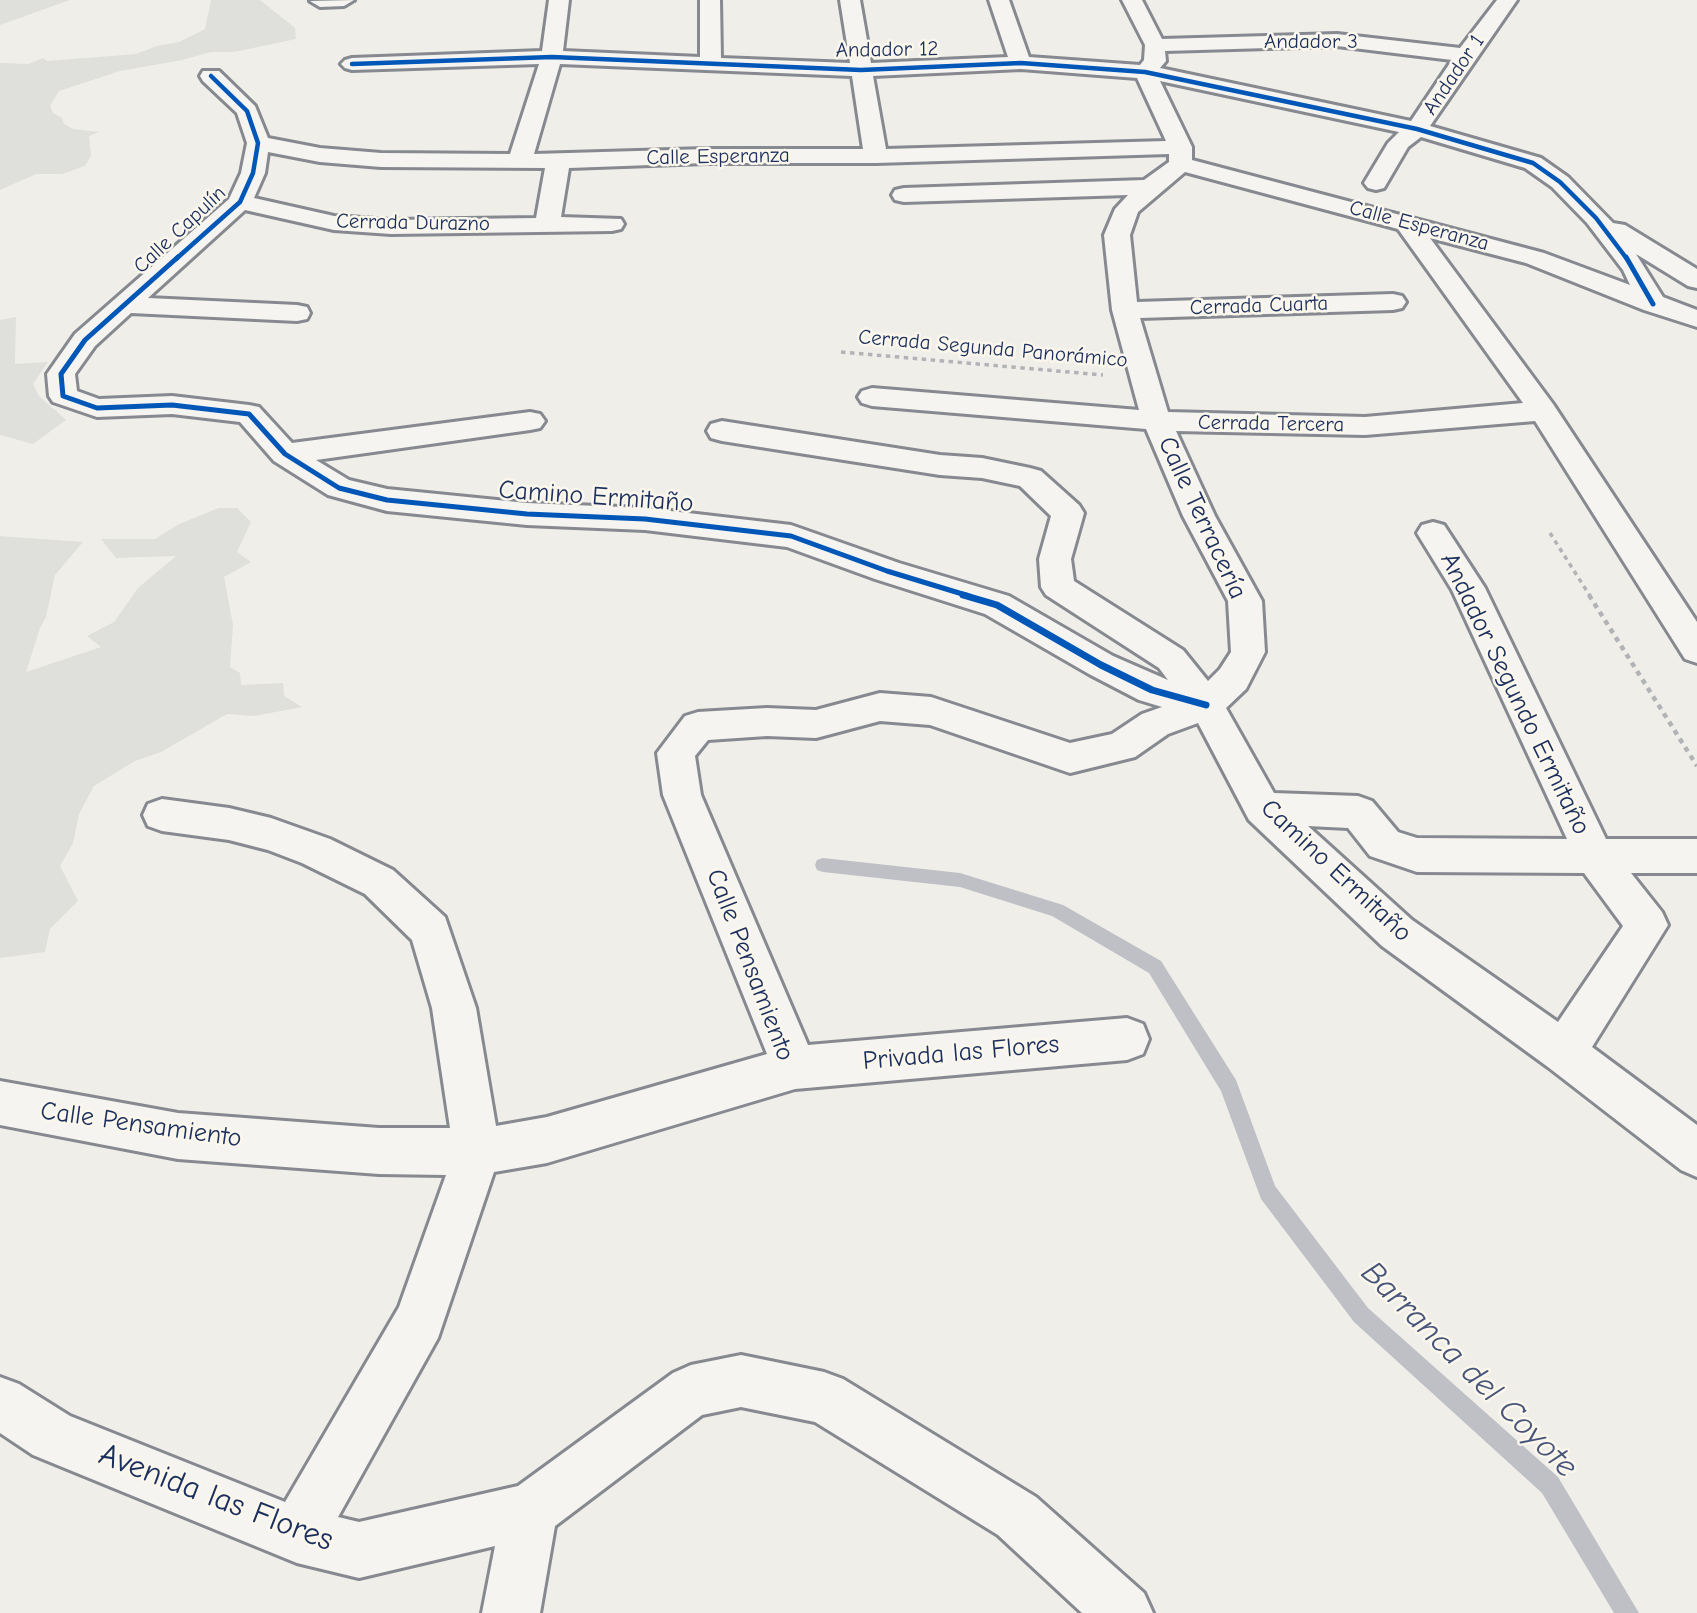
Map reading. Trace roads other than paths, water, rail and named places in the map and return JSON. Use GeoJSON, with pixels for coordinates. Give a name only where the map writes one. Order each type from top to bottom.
{"type":"FeatureCollection","features":[{"type":"Feature","properties":{"kind":"street"},"geometry":{"type":"LineString","coordinates":[[320,1],[344,0]]}},
{"type":"Feature","properties":{"kind":"street"},"geometry":{"type":"LineString","coordinates":[[520,160],[552,57],[559,0]]}},
{"type":"Feature","properties":{"kind":"street"},"geometry":{"type":"LineString","coordinates":[[710,0],[711,65]]}},
{"type":"Feature","properties":{"kind":"street"},"geometry":{"type":"LineString","coordinates":[[850,0],[876,156]]}},
{"type":"Feature","properties":{"kind":"street"},"geometry":{"type":"LineString","coordinates":[[999,0],[1021,63]]}},
{"type":"Feature","properties":{"kind":"street"},"geometry":{"type":"LineString","coordinates":[[1132,0],[1155,45],[1156,61],[1145,72],[1180,155]]}},
{"type":"Feature","properties":{"kind":"street","name":"Andador 1"},"geometry":{"type":"LineString","coordinates":[[1376,183],[1399,143],[1417,129],[1466,55],[1507,0]]}},
{"type":"Feature","properties":{"kind":"street","name":"Andador 3"},"geometry":{"type":"LineString","coordinates":[[1155,45],[1337,40],[1466,55]]}},
{"type":"Feature","properties":{"kind":"street","name":"Andador 12"},"geometry":{"type":"LineString","coordinates":[[352,64],[552,57],[861,69],[1021,63],[1077,65],[1145,72],[1231,88],[1417,129]]}},
{"type":"Feature","properties":{"kind":"street"},"geometry":{"type":"LineString","coordinates":[[211,76],[247,111],[258,143]]}},
{"type":"Feature","properties":{"kind":"street"},"geometry":{"type":"LineString","coordinates":[[1417,129],[1533,163],[1560,183],[1596,218],[1635,269],[1653,304]]}},
{"type":"Feature","properties":{"kind":"street"},"geometry":{"type":"LineString","coordinates":[[1519,137],[1541,149],[1560,183]]}},
{"type":"Feature","properties":{"kind":"street","name":"Calle Esperanza"},"geometry":{"type":"LineString","coordinates":[[258,143],[320,155],[381,160],[558,161],[706,156],[1180,155],[1406,223],[1535,258],[1697,319]]}},
{"type":"Feature","properties":{"kind":"street","name":"Calle Capulín"},"geometry":{"type":"LineString","coordinates":[[63,396],[61,374],[85,340],[240,202],[253,173],[258,143]]}},
{"type":"Feature","properties":{"kind":"street","name":"Calle Terracería"},"geometry":{"type":"LineString","coordinates":[[1180,155],[1127,209],[1117,235],[1125,310],[1142,378],[1157,421],[1199,516],[1245,601],[1248,652],[1233,679],[1206,705]]}},
{"type":"Feature","properties":{"kind":"street"},"geometry":{"type":"LineString","coordinates":[[547,225],[558,161]]}},
{"type":"Feature","properties":{"kind":"street"},"geometry":{"type":"LineString","coordinates":[[904,195],[1150,187]]}},
{"type":"Feature","properties":{"kind":"street","name":"Cerrada Durazno"},"geometry":{"type":"LineString","coordinates":[[240,202],[334,223],[391,227],[612,224]]}},
{"type":"Feature","properties":{"kind":"street"},"geometry":{"type":"LineString","coordinates":[[1596,218],[1697,280]]}},
{"type":"Feature","properties":{"kind":"street"},"geometry":{"type":"LineString","coordinates":[[1406,223],[1543,411],[1697,650]]}},
{"type":"Feature","properties":{"kind":"street","name":"Cerrada Cuarta"},"geometry":{"type":"LineString","coordinates":[[1125,310],[1393,302]]}},
{"type":"Feature","properties":{"kind":"street"},"geometry":{"type":"LineString","coordinates":[[126,304],[297,313]]}},
{"type":"Feature","properties":{"kind":"street","name":"Camino Ermitaño"},"geometry":{"type":"LineString","coordinates":[[63,396],[97,408],[172,405],[248,414],[285,454],[339,488],[387,500],[527,514],[645,519],[791,536],[887,571],[997,605],[1101,665],[1152,690],[1206,705],[1263,809],[1397,933],[1564,1052],[1697,1154]]}},
{"type":"Feature","properties":{"kind":"street","name":"Cerrada Tercera"},"geometry":{"type":"LineString","coordinates":[[872,397],[1157,421],[1365,426],[1543,411]]}},
{"type":"Feature","properties":{"kind":"street"},"geometry":{"type":"LineString","coordinates":[[285,454],[530,421]]}},
{"type":"Feature","properties":{"kind":"street"},"geometry":{"type":"LineString","coordinates":[[723,431],[940,465],[982,468],[1030,478],[1068,513],[1055,559],[1058,587],[1171,659],[1206,705]]}},
{"type":"Feature","properties":{"kind":"street","name":"Andador Segundo Ermitaño"},"geometry":{"type":"LineString","coordinates":[[1433,533],[1468,588],[1595,857],[1647,925],[1564,1052]]}},
{"type":"Feature","properties":{"kind":"street","name":"Calle Pensamiento"},"geometry":{"type":"LineString","coordinates":[[0,1103],[178,1136],[379,1151],[477,1152],[547,1140],[795,1068],[682,795],[676,753],[698,726],[768,722],[816,724],[880,707],[931,711],[1070,758],[1122,747],[1154,724],[1206,705]]}},
{"type":"Feature","properties":{"kind":"street"},"geometry":{"type":"LineString","coordinates":[[1263,809],[1358,812],[1384,844],[1418,855],[1697,856]]}},
{"type":"Feature","properties":{"kind":"street"},"geometry":{"type":"LineString","coordinates":[[162,815],[229,824],[271,834],[316,851],[379,882],[430,930],[454,1008],[477,1152],[420,1320],[297,1535]]}},
{"type":"Feature","properties":{"kind":"street","name":"Privada las Flores"},"geometry":{"type":"LineString","coordinates":[[795,1068],[1127,1039]]}},
{"type":"Feature","properties":{"kind":"street","name":"Avenida las Flores"},"geometry":{"type":"LineString","coordinates":[[0,1403],[52,1436],[297,1535],[359,1550],[530,1511],[691,1391],[741,1381],[824,1398],[1017,1516],[1124,1613]]}},
{"type":"Feature","properties":{"kind":"street"},"geometry":{"type":"LineString","coordinates":[[511,1613],[530,1511]]}},
{"type":"Feature","properties":{"kind":"waterway","name":"Barranca del Coyote"},"geometry":{"type":"LineString","coordinates":[[823,865],[960,880],[1057,910],[1155,967],[1229,1086],[1268,1192],[1361,1315],[1550,1485],[1627,1613]]}}]}
